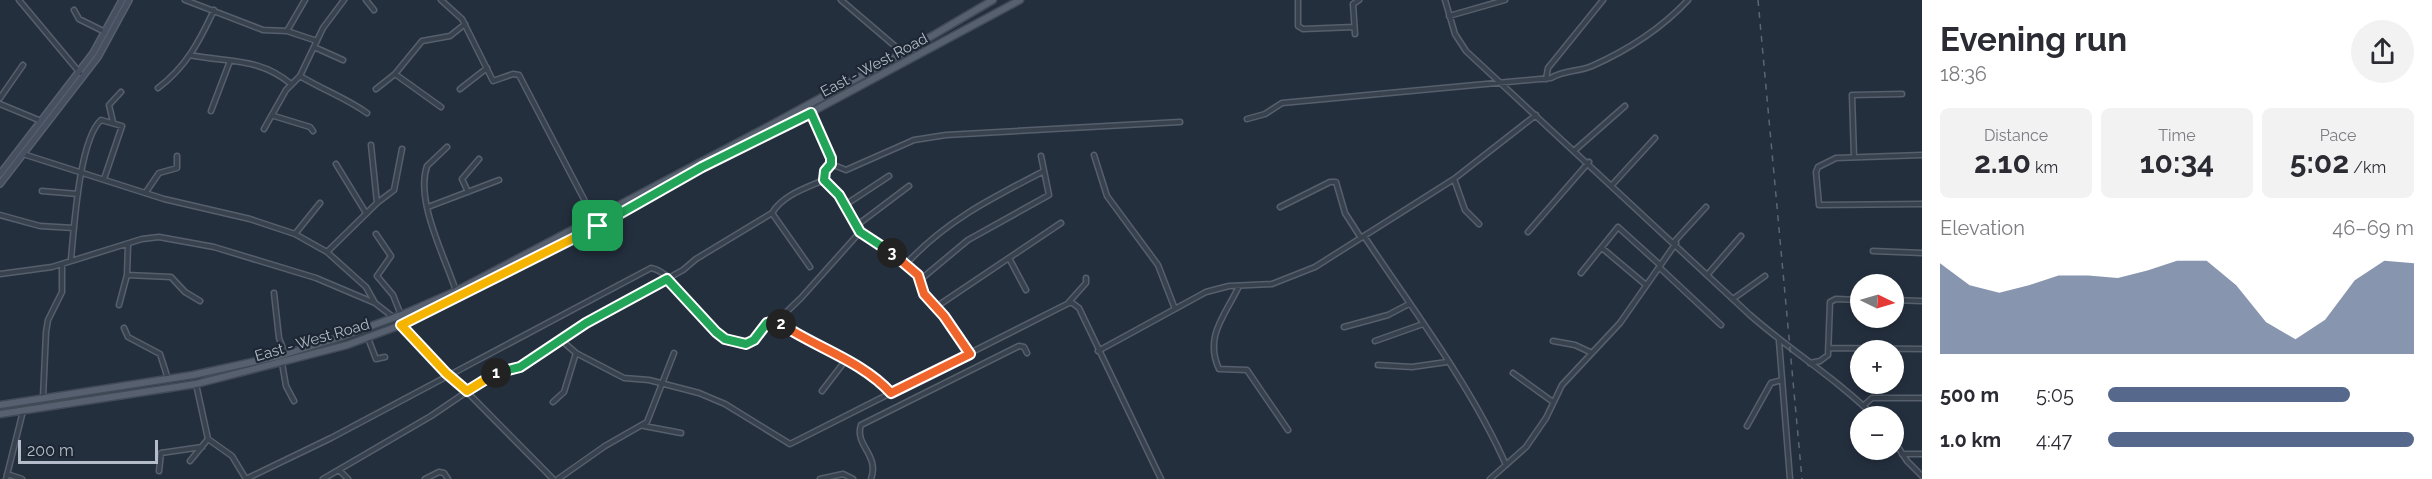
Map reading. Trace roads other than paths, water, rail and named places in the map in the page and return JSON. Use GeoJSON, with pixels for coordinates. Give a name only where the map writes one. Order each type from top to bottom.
{"type":"FeatureCollection","features":[{"type":"Feature","properties":{"kind":"main road"},"geometry":{"type":"LineString","coordinates":[[86,67],[122,0]]}},
{"type":"Feature","properties":{"kind":"main road"},"geometry":{"type":"LineString","coordinates":[[0,184],[111,34],[129,0]]}},
{"type":"Feature","properties":{"kind":"main road","name":"East - West Road"},"geometry":{"type":"LineString","coordinates":[[0,405],[168,379],[285,354],[401,315],[456,291],[903,53],[993,0]]}},
{"type":"Feature","properties":{"kind":"main road","name":"East - West Road"},"geometry":{"type":"LineString","coordinates":[[0,414],[196,384],[282,363],[401,325],[598,226],[702,167],[811,113],[1020,0]]}},
{"type":"Feature","properties":{"kind":"main road"},"geometry":{"type":"LineString","coordinates":[[0,174],[81,74]]}},
{"type":"Feature","properties":{"kind":"street"},"geometry":{"type":"LineString","coordinates":[[19,0],[81,74]]}},
{"type":"Feature","properties":{"kind":"street"},"geometry":{"type":"LineString","coordinates":[[185,0],[266,31],[287,31],[317,41]]}},
{"type":"Feature","properties":{"kind":"street"},"geometry":{"type":"LineString","coordinates":[[287,31],[305,0]]}},
{"type":"Feature","properties":{"kind":"street"},"geometry":{"type":"LineString","coordinates":[[264,129],[274,116],[291,84],[300,76],[323,28],[344,0]]}},
{"type":"Feature","properties":{"kind":"street"},"geometry":{"type":"LineString","coordinates":[[366,0],[374,10]]}},
{"type":"Feature","properties":{"kind":"street"},"geometry":{"type":"LineString","coordinates":[[441,0],[456,11],[465,24],[495,81],[513,74],[519,75],[598,226]]}},
{"type":"Feature","properties":{"kind":"street"},"geometry":{"type":"LineString","coordinates":[[841,0],[903,53]]}},
{"type":"Feature","properties":{"kind":"street"},"geometry":{"type":"LineString","coordinates":[[1298,0],[1298,26],[1303,29],[1354,27]]}},
{"type":"Feature","properties":{"kind":"street"},"geometry":{"type":"LineString","coordinates":[[1355,34],[1353,4],[1359,0]]}},
{"type":"Feature","properties":{"kind":"street"},"geometry":{"type":"LineString","coordinates":[[1445,0],[1459,42],[1779,340],[1863,406],[1872,398],[1922,398]]}},
{"type":"Feature","properties":{"kind":"street"},"geometry":{"type":"LineString","coordinates":[[1449,16],[1505,0]]}},
{"type":"Feature","properties":{"kind":"street"},"geometry":{"type":"LineString","coordinates":[[1247,119],[1265,114],[1282,103],[1546,79],[1586,68],[1627,50],[1664,24],[1688,0]]}},
{"type":"Feature","properties":{"kind":"street"},"geometry":{"type":"LineString","coordinates":[[1546,79],[1548,68],[1600,1]]}},
{"type":"Feature","properties":{"kind":"street"},"geometry":{"type":"LineString","coordinates":[[74,10],[79,19],[105,32]]}},
{"type":"Feature","properties":{"kind":"street"},"geometry":{"type":"LineString","coordinates":[[190,56],[214,10]]}},
{"type":"Feature","properties":{"kind":"street"},"geometry":{"type":"LineString","coordinates":[[376,89],[395,74],[422,41],[450,36],[465,24]]}},
{"type":"Feature","properties":{"kind":"street"},"geometry":{"type":"LineString","coordinates":[[314,47],[343,60]]}},
{"type":"Feature","properties":{"kind":"street"},"geometry":{"type":"LineString","coordinates":[[158,88],[174,76],[185,58],[190,56],[240,60],[265,68],[291,84]]}},
{"type":"Feature","properties":{"kind":"street"},"geometry":{"type":"LineString","coordinates":[[211,111],[230,61]]}},
{"type":"Feature","properties":{"kind":"street"},"geometry":{"type":"LineString","coordinates":[[74,63],[86,67]]}},
{"type":"Feature","properties":{"kind":"street"},"geometry":{"type":"LineString","coordinates":[[0,98],[23,65]]}},
{"type":"Feature","properties":{"kind":"street"},"geometry":{"type":"LineString","coordinates":[[460,89],[487,68]]}},
{"type":"Feature","properties":{"kind":"street"},"geometry":{"type":"LineString","coordinates":[[395,74],[441,107]]}},
{"type":"Feature","properties":{"kind":"street"},"geometry":{"type":"LineString","coordinates":[[300,76],[321,89],[343,96],[367,113]]}},
{"type":"Feature","properties":{"kind":"street"},"geometry":{"type":"LineString","coordinates":[[113,122],[109,105],[121,92]]}},
{"type":"Feature","properties":{"kind":"street"},"geometry":{"type":"LineString","coordinates":[[1854,157],[1852,95],[1902,94]]}},
{"type":"Feature","properties":{"kind":"street"},"geometry":{"type":"LineString","coordinates":[[0,104],[42,121]]}},
{"type":"Feature","properties":{"kind":"street"},"geometry":{"type":"LineString","coordinates":[[1575,150],[1624,106]]}},
{"type":"Feature","properties":{"kind":"street"},"geometry":{"type":"LineString","coordinates":[[811,113],[831,164],[846,170],[914,140],[946,135],[1180,122]]}},
{"type":"Feature","properties":{"kind":"street"},"geometry":{"type":"LineString","coordinates":[[1098,351],[1217,288],[1261,286],[1287,280],[1315,267],[1454,180],[1536,115]]}},
{"type":"Feature","properties":{"kind":"street"},"geometry":{"type":"LineString","coordinates":[[274,116],[313,131]]}},
{"type":"Feature","properties":{"kind":"street"},"geometry":{"type":"LineString","coordinates":[[71,260],[81,172],[87,147],[98,122],[113,122],[122,126],[122,132],[104,179]]}},
{"type":"Feature","properties":{"kind":"street"},"geometry":{"type":"LineString","coordinates":[[1612,185],[1655,138]]}},
{"type":"Feature","properties":{"kind":"street"},"geometry":{"type":"LineString","coordinates":[[371,145],[376,203]]}},
{"type":"Feature","properties":{"kind":"street"},"geometry":{"type":"LineString","coordinates":[[447,147],[430,162],[425,173],[428,207],[456,291]]}},
{"type":"Feature","properties":{"kind":"street"},"geometry":{"type":"LineString","coordinates":[[327,252],[376,203],[395,188],[402,149]]}},
{"type":"Feature","properties":{"kind":"street"},"geometry":{"type":"LineString","coordinates":[[23,154],[164,199],[250,219],[295,234],[327,252],[366,287],[375,303]]}},
{"type":"Feature","properties":{"kind":"street"},"geometry":{"type":"LineString","coordinates":[[1094,155],[1107,196],[1158,265],[1175,309]]}},
{"type":"Feature","properties":{"kind":"street"},"geometry":{"type":"LineString","coordinates":[[1922,155],[1836,158],[1818,167],[1816,172],[1819,205],[1922,204]]}},
{"type":"Feature","properties":{"kind":"street"},"geometry":{"type":"LineString","coordinates":[[146,192],[159,173],[177,168],[177,156]]}},
{"type":"Feature","properties":{"kind":"street"},"geometry":{"type":"LineString","coordinates":[[920,280],[968,240],[1049,195],[1041,156]]}},
{"type":"Feature","properties":{"kind":"street"},"geometry":{"type":"LineString","coordinates":[[468,192],[462,179],[479,159]]}},
{"type":"Feature","properties":{"kind":"street"},"geometry":{"type":"LineString","coordinates":[[1528,232],[1589,162]]}},
{"type":"Feature","properties":{"kind":"street"},"geometry":{"type":"LineString","coordinates":[[336,164],[366,213]]}},
{"type":"Feature","properties":{"kind":"street"},"geometry":{"type":"LineString","coordinates":[[831,164],[825,171],[824,180],[845,205],[860,232],[907,263],[920,280],[924,294],[970,354]]}},
{"type":"Feature","properties":{"kind":"street"},"geometry":{"type":"LineString","coordinates":[[907,263],[930,238],[954,221],[1044,171]]}},
{"type":"Feature","properties":{"kind":"street"},"geometry":{"type":"LineString","coordinates":[[845,205],[888,176]]}},
{"type":"Feature","properties":{"kind":"street"},"geometry":{"type":"LineString","coordinates":[[428,207],[499,180]]}},
{"type":"Feature","properties":{"kind":"street"},"geometry":{"type":"LineString","coordinates":[[323,479],[431,417],[467,391],[501,371],[520,367],[603,313],[667,279],[772,213],[777,205],[799,191],[824,180]]}},
{"type":"Feature","properties":{"kind":"street"},"geometry":{"type":"LineString","coordinates":[[1454,180],[1465,210],[1479,224]]}},
{"type":"Feature","properties":{"kind":"street"},"geometry":{"type":"LineString","coordinates":[[1280,207],[1330,182],[1336,182],[1345,213],[1423,324],[1495,439],[1506,465]]}},
{"type":"Feature","properties":{"kind":"street"},"geometry":{"type":"LineString","coordinates":[[856,226],[909,186]]}},
{"type":"Feature","properties":{"kind":"street"},"geometry":{"type":"LineString","coordinates":[[42,191],[78,194]]}},
{"type":"Feature","properties":{"kind":"street"},"geometry":{"type":"LineString","coordinates":[[295,234],[320,203]]}},
{"type":"Feature","properties":{"kind":"street"},"geometry":{"type":"LineString","coordinates":[[1490,479],[1531,440],[1562,385],[1620,323],[1675,243],[1706,207]]}},
{"type":"Feature","properties":{"kind":"street"},"geometry":{"type":"LineString","coordinates":[[772,213],[810,267]]}},
{"type":"Feature","properties":{"kind":"street"},"geometry":{"type":"LineString","coordinates":[[0,215],[40,226],[74,228]]}},
{"type":"Feature","properties":{"kind":"street"},"geometry":{"type":"LineString","coordinates":[[936,307],[1061,223]]}},
{"type":"Feature","properties":{"kind":"street"},"geometry":{"type":"LineString","coordinates":[[1581,273],[1615,228],[1620,228],[1722,325]]}},
{"type":"Feature","properties":{"kind":"street"},"geometry":{"type":"LineString","coordinates":[[196,384],[208,439],[231,456],[246,479],[651,268],[656,269],[667,279],[716,332],[725,339],[746,344],[754,340],[767,323],[777,321],[860,232]]}},
{"type":"Feature","properties":{"kind":"street"},"geometry":{"type":"LineString","coordinates":[[376,234],[391,256],[378,271],[377,276],[393,295],[401,315]]}},
{"type":"Feature","properties":{"kind":"street"},"geometry":{"type":"LineString","coordinates":[[1708,274],[1741,236]]}},
{"type":"Feature","properties":{"kind":"street"},"geometry":{"type":"LineString","coordinates":[[0,274],[62,264],[142,239],[159,237],[214,247],[316,278],[375,303],[394,317]]}},
{"type":"Feature","properties":{"kind":"street"},"geometry":{"type":"LineString","coordinates":[[119,305],[127,275],[128,245]]}},
{"type":"Feature","properties":{"kind":"street"},"geometry":{"type":"LineString","coordinates":[[1602,248],[1646,285]]}},
{"type":"Feature","properties":{"kind":"street"},"geometry":{"type":"LineString","coordinates":[[1873,251],[1922,253]]}},
{"type":"Feature","properties":{"kind":"street"},"geometry":{"type":"LineString","coordinates":[[1009,258],[1026,290]]}},
{"type":"Feature","properties":{"kind":"street"},"geometry":{"type":"LineString","coordinates":[[43,399],[46,332],[48,320],[62,292],[62,264]]}},
{"type":"Feature","properties":{"kind":"street"},"geometry":{"type":"LineString","coordinates":[[127,275],[171,278],[185,292],[200,301]]}},
{"type":"Feature","properties":{"kind":"street"},"geometry":{"type":"LineString","coordinates":[[1733,298],[1765,276]]}},
{"type":"Feature","properties":{"kind":"street"},"geometry":{"type":"LineString","coordinates":[[561,340],[576,352],[624,378],[644,379],[699,393],[725,404],[790,444],[1069,302],[1086,283],[1086,278]]}},
{"type":"Feature","properties":{"kind":"street"},"geometry":{"type":"LineString","coordinates":[[1239,286],[1212,337],[1212,351],[1219,369],[1247,370],[1288,430]]}},
{"type":"Feature","properties":{"kind":"street"},"geometry":{"type":"LineString","coordinates":[[274,293],[279,338],[285,354]]}},
{"type":"Feature","properties":{"kind":"street"},"geometry":{"type":"LineString","coordinates":[[1810,363],[1826,358],[1830,302],[1836,299],[1850,300]]}},
{"type":"Feature","properties":{"kind":"street"},"geometry":{"type":"LineString","coordinates":[[1904,300],[1922,301]]}},
{"type":"Feature","properties":{"kind":"street"},"geometry":{"type":"LineString","coordinates":[[1069,302],[1075,303],[1079,308],[1161,479]]}},
{"type":"Feature","properties":{"kind":"street"},"geometry":{"type":"LineString","coordinates":[[1344,327],[1388,315],[1409,304]]}},
{"type":"Feature","properties":{"kind":"street"},"geometry":{"type":"LineString","coordinates":[[777,321],[806,341],[864,370],[891,393]]}},
{"type":"Feature","properties":{"kind":"street"},"geometry":{"type":"LineString","coordinates":[[1375,341],[1423,324]]}},
{"type":"Feature","properties":{"kind":"street"},"geometry":{"type":"LineString","coordinates":[[401,325],[553,479]]}},
{"type":"Feature","properties":{"kind":"street"},"geometry":{"type":"LineString","coordinates":[[124,328],[128,337],[160,354],[168,379]]}},
{"type":"Feature","properties":{"kind":"street"},"geometry":{"type":"LineString","coordinates":[[368,337],[376,360],[385,357]]}},
{"type":"Feature","properties":{"kind":"street"},"geometry":{"type":"LineString","coordinates":[[1779,340],[1790,479]]}},
{"type":"Feature","properties":{"kind":"street"},"geometry":{"type":"LineString","coordinates":[[1553,341],[1575,345],[1592,353]]}},
{"type":"Feature","properties":{"kind":"street"},"geometry":{"type":"LineString","coordinates":[[871,479],[873,460],[861,440],[861,426],[1019,346],[1024,347],[1028,354]]}},
{"type":"Feature","properties":{"kind":"street"},"geometry":{"type":"LineString","coordinates":[[1828,348],[1922,349]]}},
{"type":"Feature","properties":{"kind":"street"},"geometry":{"type":"LineString","coordinates":[[553,402],[564,392],[576,352]]}},
{"type":"Feature","properties":{"kind":"street"},"geometry":{"type":"LineString","coordinates":[[558,479],[605,446],[643,426],[654,410],[664,384],[665,373],[674,353]]}},
{"type":"Feature","properties":{"kind":"street"},"geometry":{"type":"LineString","coordinates":[[822,391],[845,361]]}},
{"type":"Feature","properties":{"kind":"street"},"geometry":{"type":"LineString","coordinates":[[1378,365],[1412,367],[1447,362]]}},
{"type":"Feature","properties":{"kind":"street"},"geometry":{"type":"LineString","coordinates":[[282,363],[286,387],[294,400]]}},
{"type":"Feature","properties":{"kind":"street"},"geometry":{"type":"LineString","coordinates":[[1513,373],[1553,402]]}},
{"type":"Feature","properties":{"kind":"street"},"geometry":{"type":"LineString","coordinates":[[1747,426],[1771,383],[1782,380]]}},
{"type":"Feature","properties":{"kind":"street"},"geometry":{"type":"LineString","coordinates":[[22,479],[6,477],[23,411]]}},
{"type":"Feature","properties":{"kind":"street"},"geometry":{"type":"LineString","coordinates":[[643,426],[681,433]]}},
{"type":"Feature","properties":{"kind":"street"},"geometry":{"type":"LineString","coordinates":[[190,461],[208,439]]}},
{"type":"Feature","properties":{"kind":"street"},"geometry":{"type":"LineString","coordinates":[[159,471],[161,453],[202,447]]}},
{"type":"Feature","properties":{"kind":"street"},"geometry":{"type":"LineString","coordinates":[[1904,454],[1922,454]]}},
{"type":"Feature","properties":{"kind":"street"},"geometry":{"type":"LineString","coordinates":[[1904,456],[1922,476]]}},
{"type":"Feature","properties":{"kind":"street"},"geometry":{"type":"LineString","coordinates":[[339,470],[348,479]]}},
{"type":"Feature","properties":{"kind":"street"},"geometry":{"type":"LineString","coordinates":[[425,479],[439,472],[444,473],[448,479]]}},
{"type":"Feature","properties":{"kind":"street"},"geometry":{"type":"LineString","coordinates":[[819,479],[843,474],[852,479]]}},
{"type":"Feature","properties":{"kind":"street"},"geometry":{"type":"LineString","coordinates":[[1495,474],[1501,479]]}},
{"type":"Feature","properties":{"kind":"street"},"geometry":{"type":"LineString","coordinates":[[544,479],[548,475]]}},
{"type":"Feature","properties":{"kind":"railway"},"geometry":{"type":"LineString","coordinates":[[1758,0],[1802,479]]}}]}
